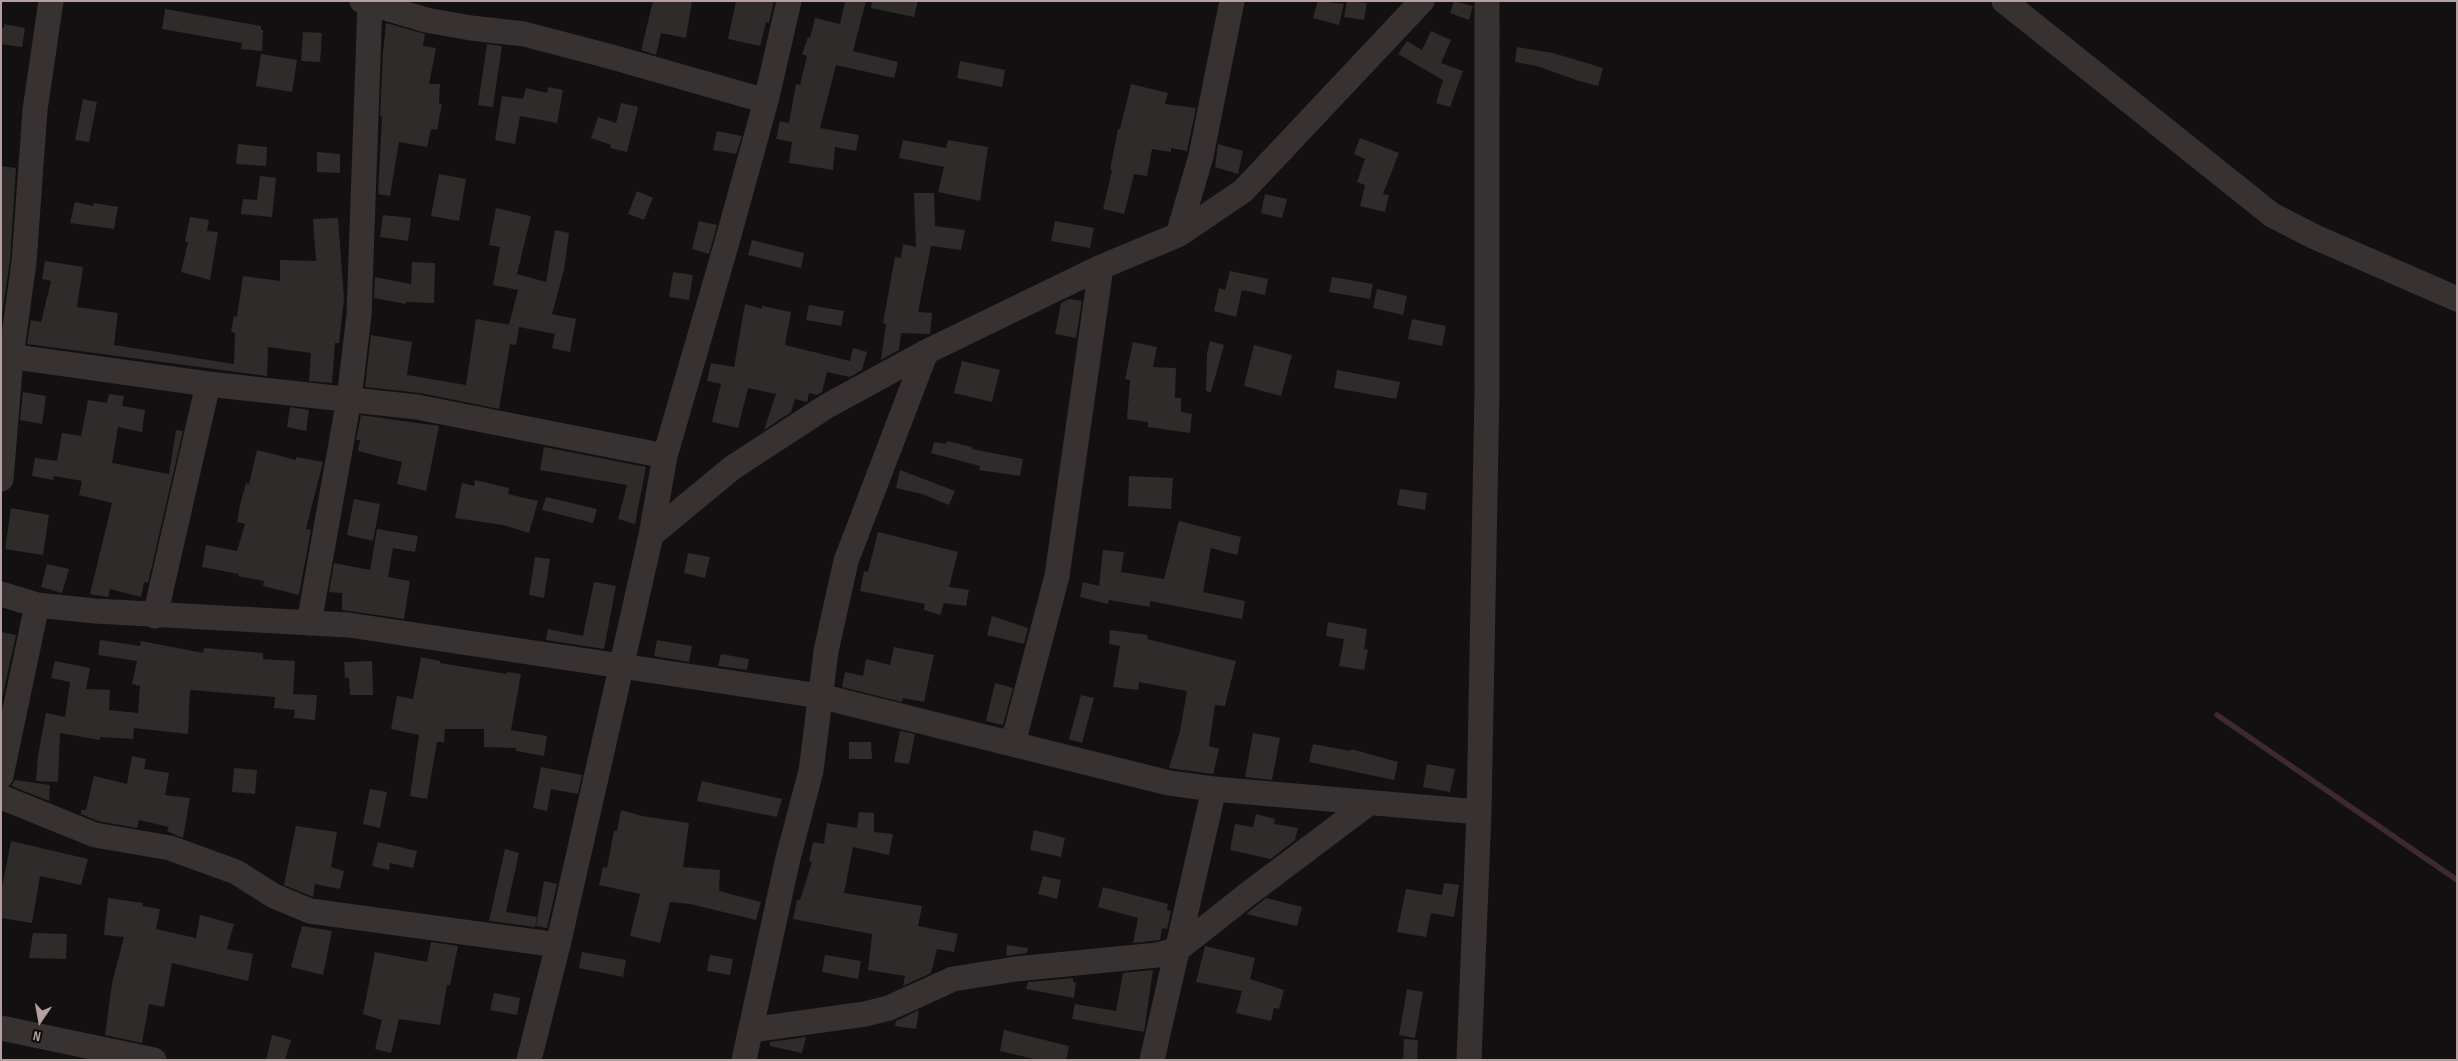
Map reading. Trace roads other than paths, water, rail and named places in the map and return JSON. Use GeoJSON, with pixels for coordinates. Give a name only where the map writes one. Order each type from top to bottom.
{"type":"FeatureCollection","features":[{"type":"Feature","properties":{"kind":"street"},"geometry":{"type":"LineString","coordinates":[[1,479],[6,356],[24,262],[35,110],[51,1]]}},
{"type":"Feature","properties":{"kind":"street"},"geometry":{"type":"LineString","coordinates":[[529,1060],[558,945],[622,668],[651,534],[665,456],[728,242],[766,101],[789,1]]}},
{"type":"Feature","properties":{"kind":"street"},"geometry":{"type":"LineString","coordinates":[[1178,235],[1201,156],[1232,1]]}},
{"type":"Feature","properties":{"kind":"street"},"geometry":{"type":"LineString","coordinates":[[651,534],[732,468],[827,406],[926,352],[1101,267],[1178,235],[1242,191],[1422,1]]}},
{"type":"Feature","properties":{"kind":"street"},"geometry":{"type":"LineString","coordinates":[[1469,1060],[1479,812],[1487,390],[1486,1]]}},
{"type":"Feature","properties":{"kind":"street"},"geometry":{"type":"LineString","coordinates":[[2004,1],[2272,215],[2315,237],[2457,299]]}},
{"type":"Feature","properties":{"kind":"street"},"geometry":{"type":"LineString","coordinates":[[309,623],[349,399],[359,315],[366,2],[426,20],[471,28],[524,34],[612,56],[766,101]]}},
{"type":"Feature","properties":{"kind":"street"},"geometry":{"type":"LineString","coordinates":[[1013,743],[1057,576],[1101,267]]}},
{"type":"Feature","properties":{"kind":"street"},"geometry":{"type":"LineString","coordinates":[[744,1060],[788,858],[811,771],[826,651],[846,562],[926,352]]}},
{"type":"Feature","properties":{"kind":"street"},"geometry":{"type":"LineString","coordinates":[[6,356],[208,384],[417,407],[665,456]]}},
{"type":"Feature","properties":{"kind":"street"},"geometry":{"type":"LineString","coordinates":[[155,616],[208,384]]}},
{"type":"Feature","properties":{"kind":"street"},"geometry":{"type":"LineString","coordinates":[[1,594],[37,605],[155,616],[349,625],[622,668],[820,696],[1169,783],[1214,789],[1479,812]]}},
{"type":"Feature","properties":{"kind":"street"},"geometry":{"type":"LineString","coordinates":[[1,776],[37,605]]}},
{"type":"Feature","properties":{"kind":"street"},"geometry":{"type":"LineString","coordinates":[[1152,1060],[1214,789]]}},
{"type":"Feature","properties":{"kind":"street"},"geometry":{"type":"LineString","coordinates":[[1,796],[95,834],[170,848],[236,872],[274,896],[310,911],[558,945]]}},
{"type":"Feature","properties":{"kind":"street"},"geometry":{"type":"LineString","coordinates":[[751,1030],[881,1010],[953,979],[1016,969],[1157,955],[1177,950],[1369,803]]}},
{"type":"Feature","properties":{"kind":"street"},"geometry":{"type":"LineString","coordinates":[[1,1028],[154,1060]]}},
{"type":"Feature","properties":{"kind":"waterway"},"geometry":{"type":"LineString","coordinates":[[2217,715],[2457,880]]}}]}
